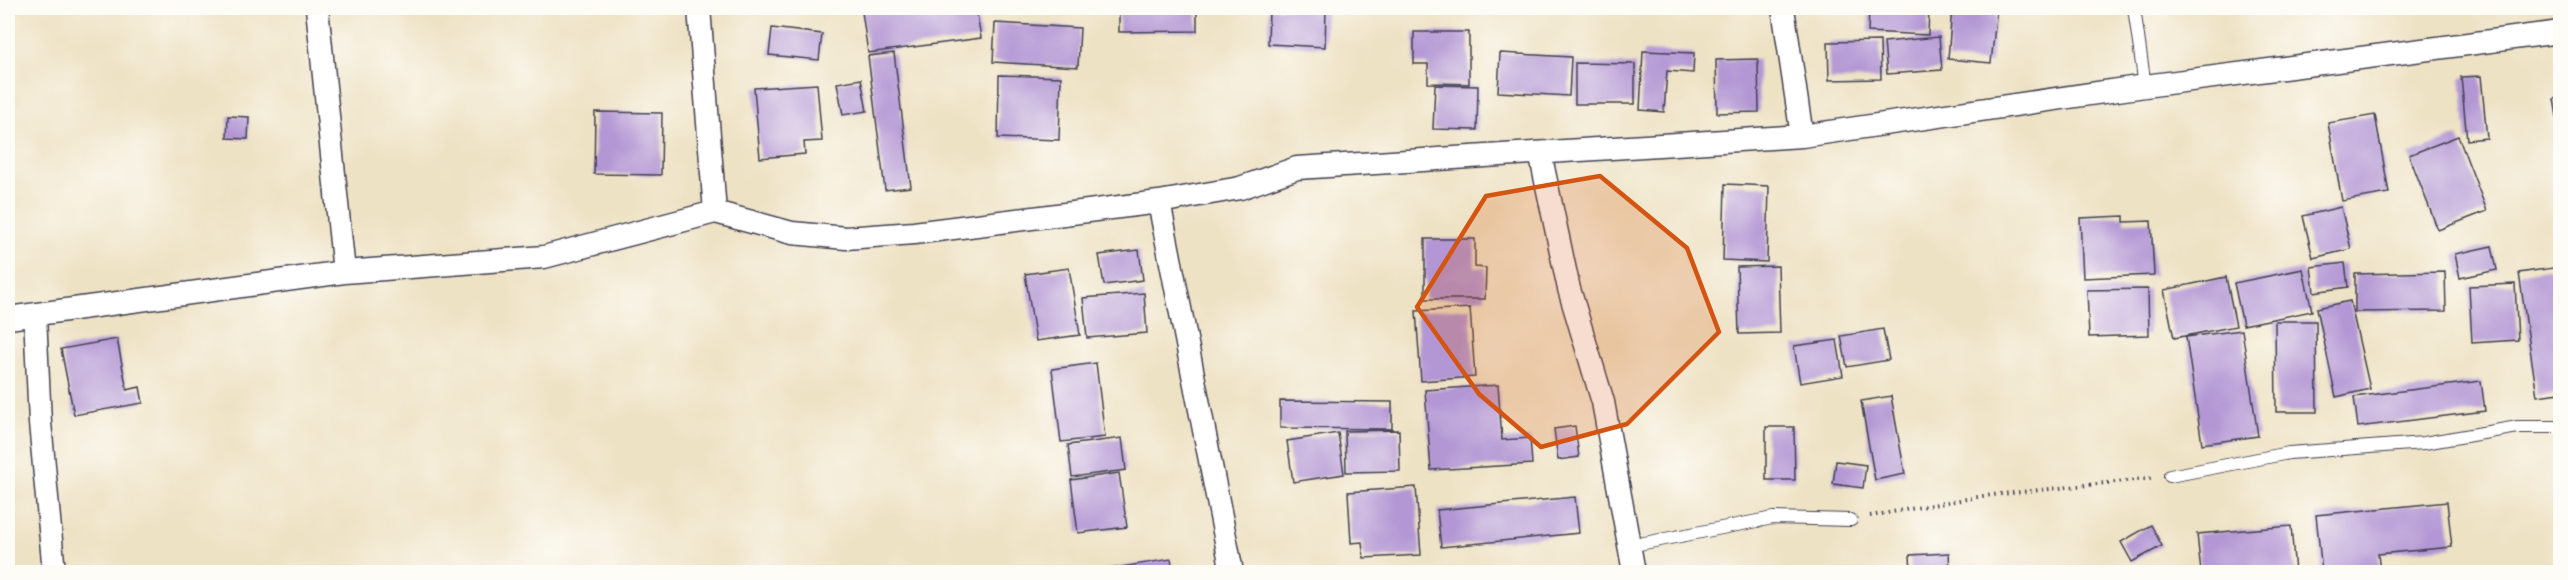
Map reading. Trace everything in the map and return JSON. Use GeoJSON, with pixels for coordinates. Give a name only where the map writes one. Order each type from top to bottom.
{"type":"FeatureCollection","features":[{"type":"Feature","properties":{"kind":"street"},"geometry":{"type":"LineString","coordinates":[[317,8],[344,272]]}},
{"type":"Feature","properties":{"kind":"street"},"geometry":{"type":"LineString","coordinates":[[699,8],[715,212]]}},
{"type":"Feature","properties":{"kind":"street"},"geometry":{"type":"LineString","coordinates":[[1783,8],[1802,136]]}},
{"type":"Feature","properties":{"kind":"street"},"geometry":{"type":"LineString","coordinates":[[8,318],[344,272],[544,257],[715,212],[792,233],[846,238],[914,233],[1159,202],[1240,188],[1297,168],[1802,136],[2145,86],[2560,32]]}},
{"type":"Feature","properties":{"kind":"street"},"geometry":{"type":"LineString","coordinates":[[1540,153],[1569,289],[1603,402],[1634,573]]}},
{"type":"Feature","properties":{"kind":"street"},"geometry":{"type":"LineString","coordinates":[[1159,202],[1232,573]]}},
{"type":"Feature","properties":{"kind":"street"},"geometry":{"type":"LineString","coordinates":[[36,315],[39,423],[54,573]]}},
{"type":"Feature","properties":{"kind":"lane"},"geometry":{"type":"LineString","coordinates":[[2134,8],[2145,86]]}},
{"type":"Feature","properties":{"kind":"lane"},"geometry":{"type":"LineString","coordinates":[[2170,476],[2289,453],[2424,443],[2518,427],[2560,427]]}},
{"type":"Feature","properties":{"kind":"lane"},"geometry":{"type":"LineString","coordinates":[[1629,546],[1773,519],[1851,520]]}},
{"type":"Feature","properties":{"kind":"path"},"geometry":{"type":"LineString","coordinates":[[1851,520],[1983,496],[2170,476]]}},
{"type":"Feature","properties":{"kind":"highlighted area"},"geometry":{"type":"Polygon","coordinates":[[[1600,176],[1687,248],[1719,332],[1627,424],[1541,447],[1479,394],[1417,307],[1486,196],[1600,176]]]}},
{"type":"Feature","properties":{"kind":"building"},"geometry":{"type":"Polygon","coordinates":[[[898,8],[976,8],[981,38],[868,53],[862,12],[898,8]]]}},
{"type":"Feature","properties":{"kind":"building"},"geometry":{"type":"Polygon","coordinates":[[[1119,8],[1197,8],[1197,31],[1119,32],[1119,8]]]}},
{"type":"Feature","properties":{"kind":"building"},"geometry":{"type":"Polygon","coordinates":[[[1269,8],[1326,8],[1325,47],[1268,44],[1269,8]]]}},
{"type":"Feature","properties":{"kind":"building"},"geometry":{"type":"Polygon","coordinates":[[[1869,8],[1929,8],[1928,35],[1868,32],[1869,8]]]}},
{"type":"Feature","properties":{"kind":"building"},"geometry":{"type":"Polygon","coordinates":[[[1952,8],[1997,8],[1991,63],[1948,59],[1952,8]]]}},
{"type":"Feature","properties":{"kind":"building"},"geometry":{"type":"Polygon","coordinates":[[[995,23],[1080,28],[1078,67],[993,62],[995,23]]]}},
{"type":"Feature","properties":{"kind":"building"},"geometry":{"type":"Polygon","coordinates":[[[772,28],[822,34],[819,60],[769,55],[772,28]]]}},
{"type":"Feature","properties":{"kind":"building"},"geometry":{"type":"Polygon","coordinates":[[[1414,32],[1469,32],[1469,84],[1428,83],[1428,64],[1414,64],[1414,32]]]}},
{"type":"Feature","properties":{"kind":"building"},"geometry":{"type":"Polygon","coordinates":[[[1939,37],[1942,70],[1887,74],[1884,42],[1939,37]]]}},
{"type":"Feature","properties":{"kind":"building"},"geometry":{"type":"Polygon","coordinates":[[[1880,41],[1881,79],[1829,80],[1828,42],[1880,41]]]}},
{"type":"Feature","properties":{"kind":"building"},"geometry":{"type":"Polygon","coordinates":[[[1643,51],[1694,53],[1693,73],[1667,71],[1664,112],[1640,110],[1643,51]]]}},
{"type":"Feature","properties":{"kind":"building"},"geometry":{"type":"Polygon","coordinates":[[[894,53],[911,187],[885,190],[868,56],[894,53]]]}},
{"type":"Feature","properties":{"kind":"building"},"geometry":{"type":"Polygon","coordinates":[[[1500,53],[1571,57],[1569,96],[1498,92],[1500,53]]]}},
{"type":"Feature","properties":{"kind":"building"},"geometry":{"type":"Polygon","coordinates":[[[1758,59],[1759,112],[1717,113],[1716,60],[1758,59]]]}},
{"type":"Feature","properties":{"kind":"building"},"geometry":{"type":"Polygon","coordinates":[[[1575,63],[1635,64],[1635,104],[1575,104],[1575,63]]]}},
{"type":"Feature","properties":{"kind":"building"},"geometry":{"type":"Polygon","coordinates":[[[999,75],[1061,77],[1059,140],[998,138],[999,75]]]}},
{"type":"Feature","properties":{"kind":"building"},"geometry":{"type":"Polygon","coordinates":[[[2481,76],[2487,138],[2467,140],[2461,77],[2481,76]]]}},
{"type":"Feature","properties":{"kind":"building"},"geometry":{"type":"Polygon","coordinates":[[[861,79],[867,111],[843,115],[837,83],[861,79]]]}},
{"type":"Feature","properties":{"kind":"building"},"geometry":{"type":"Polygon","coordinates":[[[817,84],[822,141],[804,142],[805,154],[760,158],[754,88],[817,84]]]}},
{"type":"Feature","properties":{"kind":"building"},"geometry":{"type":"Polygon","coordinates":[[[1435,85],[1478,86],[1477,130],[1433,129],[1435,85]]]}},
{"type":"Feature","properties":{"kind":"building"},"geometry":{"type":"Polygon","coordinates":[[[2560,98],[2560,128],[2559,128],[2554,99],[2560,98]]]}},
{"type":"Feature","properties":{"kind":"building"},"geometry":{"type":"Polygon","coordinates":[[[595,112],[662,113],[661,175],[594,174],[595,112]]]}},
{"type":"Feature","properties":{"kind":"building"},"geometry":{"type":"Polygon","coordinates":[[[2375,115],[2389,193],[2342,201],[2328,123],[2375,115]]]}},
{"type":"Feature","properties":{"kind":"building"},"geometry":{"type":"Polygon","coordinates":[[[228,116],[249,117],[248,139],[227,138],[228,116]]]}},
{"type":"Feature","properties":{"kind":"building"},"geometry":{"type":"Polygon","coordinates":[[[2458,136],[2487,211],[2438,230],[2409,155],[2458,136]]]}},
{"type":"Feature","properties":{"kind":"building"},"geometry":{"type":"Polygon","coordinates":[[[1725,184],[1769,186],[1767,262],[1723,260],[1725,184]]]}},
{"type":"Feature","properties":{"kind":"building"},"geometry":{"type":"Polygon","coordinates":[[[2341,207],[2351,249],[2313,258],[2303,216],[2341,207]]]}},
{"type":"Feature","properties":{"kind":"building"},"geometry":{"type":"Polygon","coordinates":[[[2124,216],[2124,222],[2151,221],[2154,275],[2083,278],[2080,218],[2124,216]]]}},
{"type":"Feature","properties":{"kind":"building"},"geometry":{"type":"Polygon","coordinates":[[[1425,239],[1475,239],[1475,267],[1486,268],[1485,299],[1425,299],[1425,239]]]}},
{"type":"Feature","properties":{"kind":"building"},"geometry":{"type":"Polygon","coordinates":[[[2492,246],[2497,270],[2460,278],[2455,254],[2492,246]]]}},
{"type":"Feature","properties":{"kind":"building"},"geometry":{"type":"Polygon","coordinates":[[[1139,250],[1143,280],[1104,285],[1099,255],[1139,250]]]}},
{"type":"Feature","properties":{"kind":"building"},"geometry":{"type":"Polygon","coordinates":[[[2345,263],[2348,287],[2314,292],[2311,267],[2345,263]]]}},
{"type":"Feature","properties":{"kind":"building"},"geometry":{"type":"Polygon","coordinates":[[[1778,266],[1780,333],[1739,334],[1737,267],[1778,266]]]}},
{"type":"Feature","properties":{"kind":"building"},"geometry":{"type":"Polygon","coordinates":[[[2560,267],[2560,393],[2537,396],[2519,273],[2560,267]]]}},
{"type":"Feature","properties":{"kind":"building"},"geometry":{"type":"Polygon","coordinates":[[[1069,268],[1080,335],[1036,341],[1025,274],[1069,268]]]}},
{"type":"Feature","properties":{"kind":"building"},"geometry":{"type":"Polygon","coordinates":[[[2303,269],[2312,311],[2243,325],[2234,283],[2303,269]]]}},
{"type":"Feature","properties":{"kind":"building"},"geometry":{"type":"Polygon","coordinates":[[[2445,272],[2446,311],[2355,312],[2355,274],[2445,272]]]}},
{"type":"Feature","properties":{"kind":"building"},"geometry":{"type":"Polygon","coordinates":[[[2226,277],[2236,326],[2174,338],[2164,290],[2226,277]]]}},
{"type":"Feature","properties":{"kind":"building"},"geometry":{"type":"Polygon","coordinates":[[[2515,284],[2518,340],[2472,343],[2469,286],[2515,284]]]}},
{"type":"Feature","properties":{"kind":"building"},"geometry":{"type":"Polygon","coordinates":[[[2148,289],[2149,335],[2089,337],[2087,290],[2148,289]]]}},
{"type":"Feature","properties":{"kind":"building"},"geometry":{"type":"Polygon","coordinates":[[[1144,293],[1147,333],[1087,338],[1083,298],[1144,293]]]}},
{"type":"Feature","properties":{"kind":"building"},"geometry":{"type":"Polygon","coordinates":[[[2350,301],[2370,389],[2336,397],[2317,308],[2350,301]]]}},
{"type":"Feature","properties":{"kind":"building"},"geometry":{"type":"Polygon","coordinates":[[[1470,308],[1475,377],[1421,381],[1416,311],[1470,308]]]}},
{"type":"Feature","properties":{"kind":"building"},"geometry":{"type":"Polygon","coordinates":[[[2275,321],[2316,321],[2317,412],[2276,412],[2275,321]]]}},
{"type":"Feature","properties":{"kind":"building"},"geometry":{"type":"Polygon","coordinates":[[[1883,329],[1889,360],[1847,367],[1841,336],[1883,329]]]}},
{"type":"Feature","properties":{"kind":"building"},"geometry":{"type":"Polygon","coordinates":[[[2242,330],[2258,436],[2202,444],[2186,337],[2242,330]]]}},
{"type":"Feature","properties":{"kind":"building"},"geometry":{"type":"Polygon","coordinates":[[[117,339],[127,390],[140,387],[143,403],[74,415],[61,349],[117,339]]]}},
{"type":"Feature","properties":{"kind":"building"},"geometry":{"type":"Polygon","coordinates":[[[1837,340],[1843,376],[1800,383],[1794,346],[1837,340]]]}},
{"type":"Feature","properties":{"kind":"building"},"geometry":{"type":"Polygon","coordinates":[[[1096,363],[1105,437],[1061,442],[1052,369],[1096,363]]]}},
{"type":"Feature","properties":{"kind":"building"},"geometry":{"type":"Polygon","coordinates":[[[2481,381],[2485,411],[2358,427],[2354,397],[2481,381]]]}},
{"type":"Feature","properties":{"kind":"building"},"geometry":{"type":"Polygon","coordinates":[[[1498,385],[1502,440],[1530,438],[1532,464],[1431,470],[1425,390],[1498,385]]]}},
{"type":"Feature","properties":{"kind":"building"},"geometry":{"type":"Polygon","coordinates":[[[1891,396],[1905,474],[1875,480],[1861,401],[1891,396]]]}},
{"type":"Feature","properties":{"kind":"building"},"geometry":{"type":"Polygon","coordinates":[[[1280,401],[1392,402],[1392,429],[1280,428],[1280,401]]]}},
{"type":"Feature","properties":{"kind":"building"},"geometry":{"type":"Polygon","coordinates":[[[1575,426],[1579,457],[1558,460],[1554,429],[1575,426]]]}},
{"type":"Feature","properties":{"kind":"building"},"geometry":{"type":"Polygon","coordinates":[[[1766,427],[1794,427],[1795,480],[1766,480],[1766,427]]]}},
{"type":"Feature","properties":{"kind":"building"},"geometry":{"type":"Polygon","coordinates":[[[1399,430],[1400,471],[1346,472],[1345,431],[1399,430]]]}},
{"type":"Feature","properties":{"kind":"building"},"geometry":{"type":"Polygon","coordinates":[[[1338,433],[1344,474],[1293,482],[1287,441],[1338,433]]]}},
{"type":"Feature","properties":{"kind":"building"},"geometry":{"type":"Polygon","coordinates":[[[1122,438],[1126,470],[1072,477],[1068,445],[1122,438]]]}},
{"type":"Feature","properties":{"kind":"building"},"geometry":{"type":"Polygon","coordinates":[[[1836,461],[1866,465],[1863,488],[1833,484],[1836,461]]]}},
{"type":"Feature","properties":{"kind":"building"},"geometry":{"type":"Polygon","coordinates":[[[1119,473],[1127,527],[1078,533],[1071,480],[1119,473]]]}},
{"type":"Feature","properties":{"kind":"building"},"geometry":{"type":"Polygon","coordinates":[[[1416,487],[1421,555],[1364,558],[1362,542],[1351,543],[1348,492],[1416,487]]]}},
{"type":"Feature","properties":{"kind":"building"},"geometry":{"type":"Polygon","coordinates":[[[1575,497],[1579,533],[1441,547],[1437,510],[1575,497]]]}},
{"type":"Feature","properties":{"kind":"building"},"geometry":{"type":"Polygon","coordinates":[[[2447,502],[2452,547],[2378,554],[2380,572],[2322,572],[2316,515],[2447,502]]]}},
{"type":"Feature","properties":{"kind":"building"},"geometry":{"type":"Polygon","coordinates":[[[2151,525],[2162,546],[2132,562],[2121,542],[2151,525]]]}},
{"type":"Feature","properties":{"kind":"building"},"geometry":{"type":"Polygon","coordinates":[[[2291,526],[2295,572],[2201,572],[2197,534],[2291,526]]]}},
{"type":"Feature","properties":{"kind":"building"},"geometry":{"type":"Polygon","coordinates":[[[1949,553],[1950,572],[1911,572],[1910,555],[1949,553]]]}},
{"type":"Feature","properties":{"kind":"building"},"geometry":{"type":"Polygon","coordinates":[[[1171,559],[1173,572],[1110,572],[1109,569],[1171,559]]]}}]}
